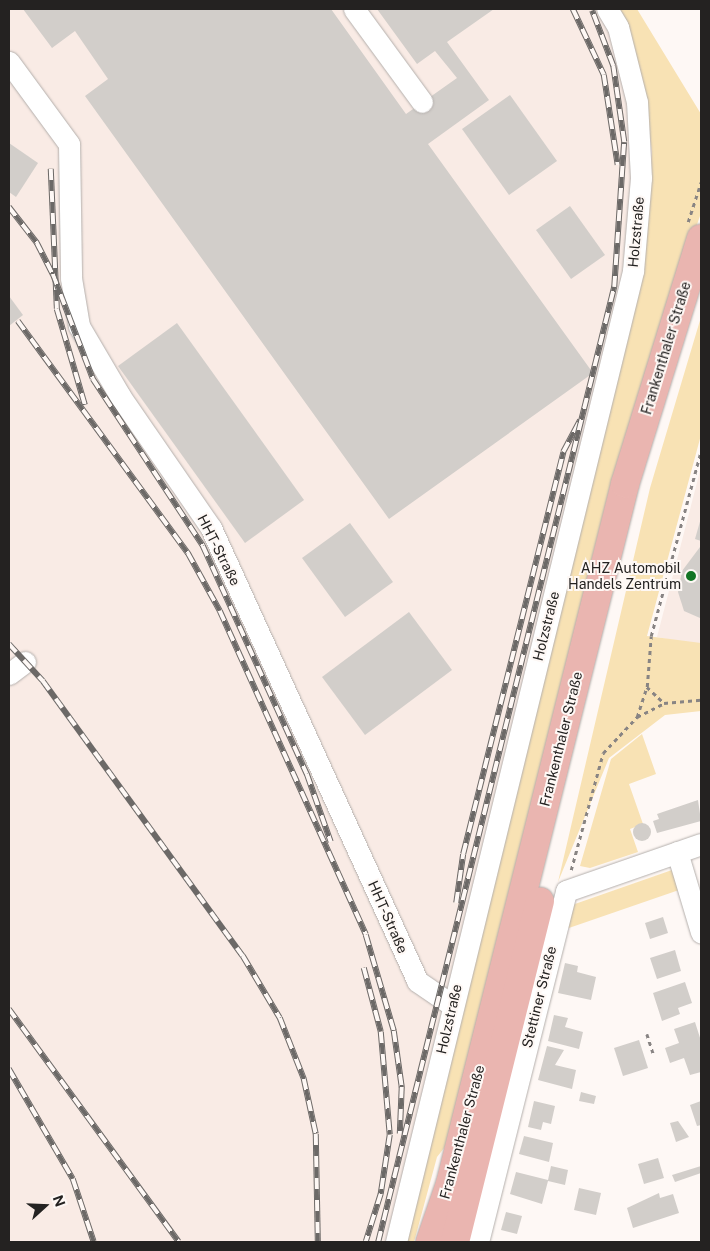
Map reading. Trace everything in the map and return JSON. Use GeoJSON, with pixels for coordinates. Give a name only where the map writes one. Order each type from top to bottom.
{"type":"FeatureCollection","features":[{"type":"Feature","properties":{"kind":"main road","name":"Frankenthaler Straße"},"geometry":{"type":"LineString","coordinates":[[430,1242],[450,1184],[625,484],[701,238]]}},
{"type":"Feature","properties":{"kind":"main road","name":"Frankenthaler Straße"},"geometry":{"type":"LineString","coordinates":[[455,1242],[641,485],[701,286]]}},
{"type":"Feature","properties":{"kind":"street"},"geometry":{"type":"LineString","coordinates":[[354,9],[422,102]]}},
{"type":"Feature","properties":{"kind":"street","name":"Holzstraße"},"geometry":{"type":"LineString","coordinates":[[396,1242],[452,1005],[633,271],[641,178],[637,102],[618,27],[607,9]]}},
{"type":"Feature","properties":{"kind":"street","name":"HHT-Straße"},"geometry":{"type":"LineString","coordinates":[[9,62],[68,144],[71,278],[79,326],[120,396],[211,528],[417,981],[452,1005]]}},
{"type":"Feature","properties":{"kind":"street"},"geometry":{"type":"LineString","coordinates":[[566,891],[701,844]]}},
{"type":"Feature","properties":{"kind":"street"},"geometry":{"type":"LineString","coordinates":[[677,852],[701,932]]}},
{"type":"Feature","properties":{"kind":"street","name":"Stettiner Straße"},"geometry":{"type":"LineString","coordinates":[[478,1242],[566,891]]}},
{"type":"Feature","properties":{"kind":"path"},"geometry":{"type":"LineString","coordinates":[[637,717],[647,687],[651,636],[701,451]]}},
{"type":"Feature","properties":{"kind":"path"},"geometry":{"type":"LineString","coordinates":[[647,687],[664,703]]}},
{"type":"Feature","properties":{"kind":"path"},"geometry":{"type":"LineString","coordinates":[[566,891],[603,752],[637,717],[664,703],[701,700]]}},
{"type":"Feature","properties":{"kind":"path"},"geometry":{"type":"LineString","coordinates":[[647,1034],[653,1053]]}},
{"type":"Feature","properties":{"kind":"shaded area"},"geometry":{"type":"Polygon","coordinates":[[[9,9],[636,9],[701,118],[407,1242],[9,1242],[9,9]]]}},
{"type":"Feature","properties":{"kind":"shaded area"},"geometry":{"type":"Polygon","coordinates":[[[619,9],[637,9],[701,114],[701,213],[678,280],[452,1138],[437,1157],[414,1242],[402,1242],[642,277],[652,152],[645,95],[630,31],[619,9]]]}},
{"type":"Feature","properties":{"kind":"shaded area"},"geometry":{"type":"Polygon","coordinates":[[[701,317],[701,435],[647,636],[701,643],[701,711],[665,715],[609,758],[558,882],[650,488],[701,317]]]}},
{"type":"Feature","properties":{"kind":"shaded area"},"geometry":{"type":"Polygon","coordinates":[[[701,467],[701,643],[687,643],[657,637],[701,467]]]}},
{"type":"Feature","properties":{"kind":"shaded area"},"geometry":{"type":"Polygon","coordinates":[[[642,734],[656,774],[629,784],[643,824],[630,829],[638,852],[590,868],[580,866],[611,759],[642,734]]]}},
{"type":"Feature","properties":{"kind":"shaded area"},"geometry":{"type":"Polygon","coordinates":[[[672,870],[679,890],[566,929],[572,905],[672,870]]]}},
{"type":"Feature","properties":{"kind":"building"},"geometry":{"type":"Polygon","coordinates":[[[23,9],[331,9],[406,114],[457,78],[435,51],[417,64],[377,9],[494,9],[447,42],[489,100],[428,144],[593,373],[389,519],[85,96],[108,79],[75,31],[52,48],[23,9]]]}},
{"type":"Feature","properties":{"kind":"building"},"geometry":{"type":"Polygon","coordinates":[[[510,95],[557,161],[509,195],[462,129],[510,95]]]}},
{"type":"Feature","properties":{"kind":"building"},"geometry":{"type":"Polygon","coordinates":[[[9,143],[38,163],[16,197],[9,192],[9,143]]]}},
{"type":"Feature","properties":{"kind":"building"},"geometry":{"type":"Polygon","coordinates":[[[570,206],[605,255],[571,279],[536,230],[570,206]]]}},
{"type":"Feature","properties":{"kind":"building"},"geometry":{"type":"Polygon","coordinates":[[[9,296],[23,315],[9,326],[9,296]]]}},
{"type":"Feature","properties":{"kind":"building"},"geometry":{"type":"Polygon","coordinates":[[[177,323],[304,500],[245,543],[118,366],[177,323]]]}},
{"type":"Feature","properties":{"kind":"building","name":"AHZ Automobil Handels Zentrum"},"geometry":{"type":"Polygon","coordinates":[[[701,518],[701,541],[695,539],[701,518]]]}},
{"type":"Feature","properties":{"kind":"building"},"geometry":{"type":"Polygon","coordinates":[[[350,523],[393,582],[345,617],[302,558],[350,523]]]}},
{"type":"Feature","properties":{"kind":"building","name":"AHZ Automobil Handels Zentrum"},"geometry":{"type":"Polygon","coordinates":[[[700,547],[700,618],[684,611],[678,592],[682,571],[700,547]]]}},
{"type":"Feature","properties":{"kind":"building"},"geometry":{"type":"Polygon","coordinates":[[[409,612],[452,670],[365,735],[322,677],[409,612]]]}},
{"type":"Feature","properties":{"kind":"building"},"geometry":{"type":"Polygon","coordinates":[[[698,800],[701,821],[657,833],[653,821],[659,819],[657,814],[698,800]]]}},
{"type":"Feature","properties":{"kind":"building"},"geometry":{"type":"Polygon","coordinates":[[[638,823],[646,823],[651,828],[649,839],[638,841],[633,836],[633,828],[638,823]]]}},
{"type":"Feature","properties":{"kind":"building"},"geometry":{"type":"Polygon","coordinates":[[[663,917],[668,933],[650,939],[645,923],[663,917]]]}},
{"type":"Feature","properties":{"kind":"building"},"geometry":{"type":"Polygon","coordinates":[[[675,950],[681,971],[657,979],[650,958],[675,950]]]}},
{"type":"Feature","properties":{"kind":"building"},"geometry":{"type":"Polygon","coordinates":[[[565,963],[578,966],[577,972],[596,977],[591,1000],[558,993],[565,963]]]}},
{"type":"Feature","properties":{"kind":"building"},"geometry":{"type":"Polygon","coordinates":[[[685,982],[692,1003],[678,1008],[680,1014],[662,1021],[653,993],[685,982]]]}},
{"type":"Feature","properties":{"kind":"building"},"geometry":{"type":"Polygon","coordinates":[[[554,1015],[568,1018],[565,1027],[583,1032],[579,1049],[548,1041],[554,1015]]]}},
{"type":"Feature","properties":{"kind":"building"},"geometry":{"type":"Polygon","coordinates":[[[695,1022],[701,1041],[701,1072],[690,1075],[684,1058],[670,1063],[665,1048],[679,1043],[674,1029],[695,1022]]]}},
{"type":"Feature","properties":{"kind":"building"},"geometry":{"type":"Polygon","coordinates":[[[639,1040],[648,1068],[623,1076],[614,1048],[639,1040]]]}},
{"type":"Feature","properties":{"kind":"building"},"geometry":{"type":"Polygon","coordinates":[[[547,1046],[564,1050],[555,1065],[576,1070],[572,1089],[538,1080],[547,1046]]]}},
{"type":"Feature","properties":{"kind":"building"},"geometry":{"type":"Polygon","coordinates":[[[581,1092],[596,1096],[594,1104],[579,1101],[581,1092]]]}},
{"type":"Feature","properties":{"kind":"building"},"geometry":{"type":"Polygon","coordinates":[[[534,1101],[555,1106],[551,1124],[543,1122],[541,1130],[528,1127],[534,1101]]]}},
{"type":"Feature","properties":{"kind":"building"},"geometry":{"type":"Polygon","coordinates":[[[701,1101],[701,1125],[697,1126],[690,1105],[701,1101]]]}},
{"type":"Feature","properties":{"kind":"building"},"geometry":{"type":"Polygon","coordinates":[[[678,1121],[689,1137],[676,1142],[670,1123],[678,1121]]]}},
{"type":"Feature","properties":{"kind":"building"},"geometry":{"type":"Polygon","coordinates":[[[524,1136],[553,1143],[549,1162],[519,1154],[524,1136]]]}},
{"type":"Feature","properties":{"kind":"building"},"geometry":{"type":"Polygon","coordinates":[[[658,1158],[664,1178],[644,1184],[638,1164],[658,1158]]]}},
{"type":"Feature","properties":{"kind":"building"},"geometry":{"type":"Polygon","coordinates":[[[551,1166],[568,1170],[565,1185],[548,1181],[542,1204],[510,1194],[516,1172],[548,1180],[551,1166]]]}},
{"type":"Feature","properties":{"kind":"building"},"geometry":{"type":"Polygon","coordinates":[[[701,1166],[701,1173],[675,1182],[672,1175],[701,1166]]]}},
{"type":"Feature","properties":{"kind":"building"},"geometry":{"type":"Polygon","coordinates":[[[579,1188],[601,1193],[596,1215],[574,1210],[579,1188]]]}},
{"type":"Feature","properties":{"kind":"building"},"geometry":{"type":"Polygon","coordinates":[[[659,1193],[660,1198],[673,1194],[679,1213],[633,1228],[627,1208],[659,1193]]]}},
{"type":"Feature","properties":{"kind":"building"},"geometry":{"type":"Polygon","coordinates":[[[506,1212],[522,1216],[517,1234],[501,1230],[506,1212]]]}},
{"type":"Feature","properties":{"kind":"railway"},"geometry":{"type":"LineString","coordinates":[[573,9],[604,75],[618,165]]}},
{"type":"Feature","properties":{"kind":"railway"},"geometry":{"type":"LineString","coordinates":[[378,1242],[614,287],[624,142],[613,66],[592,11]]}},
{"type":"Feature","properties":{"kind":"railway"},"geometry":{"type":"LineString","coordinates":[[51,169],[57,309],[85,405]]}},
{"type":"Feature","properties":{"kind":"railway"},"geometry":{"type":"LineString","coordinates":[[9,207],[37,243],[53,274],[93,379],[203,546],[307,774],[331,842]]}},
{"type":"Feature","properties":{"kind":"railway"},"geometry":{"type":"LineString","coordinates":[[18,321],[188,553],[220,611],[366,935],[394,1031],[402,1087],[400,1134]]}},
{"type":"Feature","properties":{"kind":"railway"},"geometry":{"type":"LineString","coordinates":[[456,903],[463,854],[563,452],[580,420]]}},
{"type":"Feature","properties":{"kind":"railway"},"geometry":{"type":"LineString","coordinates":[[9,644],[43,681],[243,956],[280,1018],[304,1079],[316,1134],[318,1242]]}},
{"type":"Feature","properties":{"kind":"railway"},"geometry":{"type":"LineString","coordinates":[[364,968],[381,1032],[390,1135],[381,1194],[366,1242]]}},
{"type":"Feature","properties":{"kind":"railway"},"geometry":{"type":"LineString","coordinates":[[9,1009],[179,1242]]}},
{"type":"Feature","properties":{"kind":"railway"},"geometry":{"type":"LineString","coordinates":[[9,1069],[73,1179],[94,1242]]}},
{"type":"Feature","properties":{"kind":"place","name":"AHZ Automobil Handels Zentrum"},"geometry":{"type":"Point","coordinates":[691,576]}}]}
